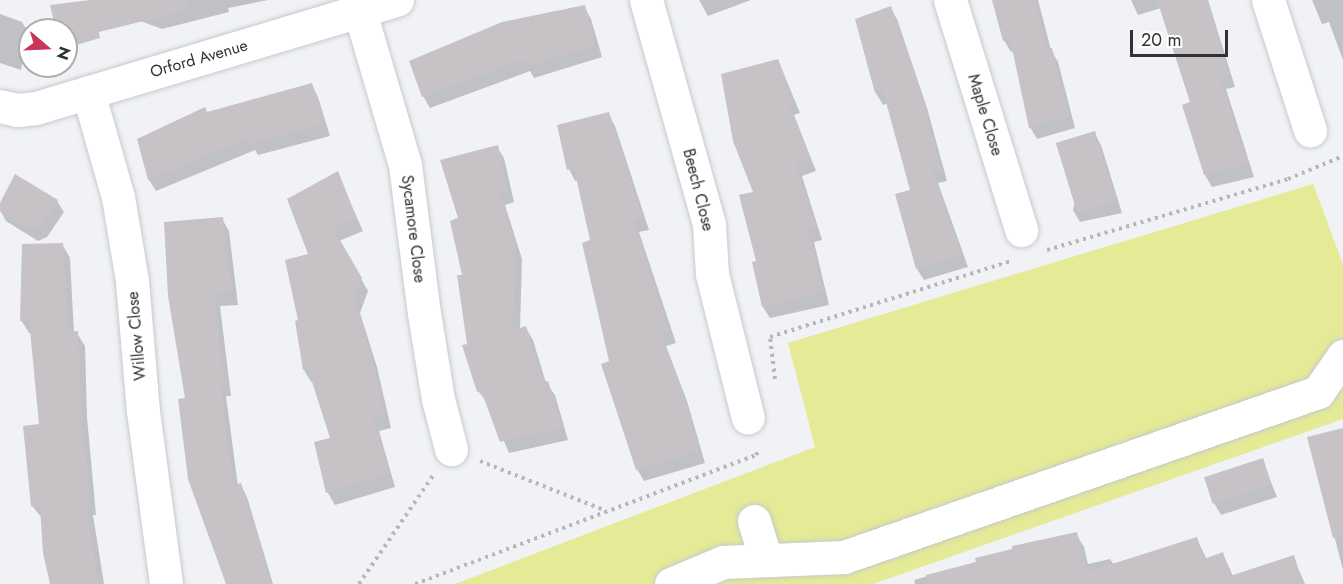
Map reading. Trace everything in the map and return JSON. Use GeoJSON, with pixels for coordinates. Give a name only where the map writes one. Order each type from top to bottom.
{"type":"FeatureCollection","features":[{"type":"Feature","properties":{"kind":"street","name":"Orford Avenue"},"geometry":{"type":"LineString","coordinates":[[0,106],[18,110],[36,108],[397,0]]}},
{"type":"Feature","properties":{"kind":"street","name":"Beech Close"},"geometry":{"type":"LineString","coordinates":[[646,0],[709,224],[712,274],[748,418]]}},
{"type":"Feature","properties":{"kind":"street","name":"Maple Close"},"geometry":{"type":"LineString","coordinates":[[950,0],[1025,247]]}},
{"type":"Feature","properties":{"kind":"street"},"geometry":{"type":"LineString","coordinates":[[1268,0],[1310,129]]}},
{"type":"Feature","properties":{"kind":"street","name":"Sycamore Close"},"geometry":{"type":"LineString","coordinates":[[360,12],[405,165],[424,313],[438,399],[451,449]]}},
{"type":"Feature","properties":{"kind":"street","name":"Willow Close"},"geometry":{"type":"LineString","coordinates":[[88,92],[118,197],[132,281],[143,411],[166,584]]}},
{"type":"Feature","properties":{"kind":"street"},"geometry":{"type":"LineString","coordinates":[[671,584],[723,562],[844,557],[1318,392],[1343,356]]}},
{"type":"Feature","properties":{"kind":"street"},"geometry":{"type":"LineString","coordinates":[[754,521],[766,560]]}},
{"type":"Feature","properties":{"kind":"path"},"geometry":{"type":"LineString","coordinates":[[775,381],[770,337],[1025,247],[1288,179],[1343,156]]}},
{"type":"Feature","properties":{"kind":"path"},"geometry":{"type":"LineString","coordinates":[[415,584],[756,455],[761,447]]}},
{"type":"Feature","properties":{"kind":"path"},"geometry":{"type":"LineString","coordinates":[[359,584],[451,449],[605,511]]}},
{"type":"Feature","properties":{"kind":"green space"},"geometry":{"type":"Polygon","coordinates":[[[1313,184],[1343,264],[1343,419],[873,584],[455,584],[815,447],[788,343],[1313,184]]]}},
{"type":"Feature","properties":{"kind":"building"},"geometry":{"type":"Polygon","coordinates":[[[90,0],[187,0],[188,10],[99,32],[100,38],[78,44],[78,18],[53,18],[50,5],[90,0]]]}},
{"type":"Feature","properties":{"kind":"building"},"geometry":{"type":"Polygon","coordinates":[[[992,0],[1035,0],[1048,49],[1052,48],[1069,116],[1029,128],[1010,39],[1003,41],[992,0]]]}},
{"type":"Feature","properties":{"kind":"building"},"geometry":{"type":"Polygon","coordinates":[[[1157,0],[1208,0],[1229,75],[1220,77],[1248,165],[1204,175],[1182,105],[1190,102],[1157,0]]]}},
{"type":"Feature","properties":{"kind":"building"},"geometry":{"type":"Polygon","coordinates":[[[585,5],[596,45],[526,67],[524,59],[422,97],[409,61],[502,22],[585,5]]]}},
{"type":"Feature","properties":{"kind":"building"},"geometry":{"type":"Polygon","coordinates":[[[891,6],[921,94],[941,169],[932,171],[962,255],[916,269],[895,194],[910,190],[883,91],[875,93],[855,19],[891,6]]]}},
{"type":"Feature","properties":{"kind":"building"},"geometry":{"type":"Polygon","coordinates":[[[778,59],[794,101],[788,102],[810,158],[796,164],[816,228],[808,230],[824,293],[762,307],[752,262],[756,261],[739,195],[753,192],[733,141],[721,74],[778,59]]]}},
{"type":"Feature","properties":{"kind":"building"},"geometry":{"type":"Polygon","coordinates":[[[312,83],[324,124],[250,144],[248,138],[148,180],[137,139],[205,107],[207,112],[312,83]]]}},
{"type":"Feature","properties":{"kind":"building"},"geometry":{"type":"Polygon","coordinates":[[[609,112],[643,218],[634,220],[670,331],[661,334],[681,387],[700,451],[636,470],[601,364],[609,361],[582,243],[590,240],[574,168],[567,170],[557,125],[609,112]]]}},
{"type":"Feature","properties":{"kind":"building"},"geometry":{"type":"Polygon","coordinates":[[[1095,131],[1116,201],[1077,213],[1056,143],[1095,131]]]}},
{"type":"Feature","properties":{"kind":"building"},"geometry":{"type":"Polygon","coordinates":[[[498,145],[508,190],[500,193],[516,245],[513,330],[526,326],[544,382],[548,381],[563,428],[500,442],[481,390],[477,392],[462,345],[467,344],[457,275],[462,275],[450,221],[458,218],[440,160],[498,145]]]}},
{"type":"Feature","properties":{"kind":"building"},"geometry":{"type":"Polygon","coordinates":[[[338,171],[357,219],[333,228],[362,278],[354,300],[371,353],[385,416],[373,419],[390,474],[326,493],[314,442],[330,438],[308,369],[303,370],[295,321],[298,320],[285,260],[308,254],[287,199],[338,171]]]}},
{"type":"Feature","properties":{"kind":"building"},"geometry":{"type":"Polygon","coordinates":[[[15,174],[58,200],[41,226],[30,230],[0,211],[0,203],[15,174]]]}},
{"type":"Feature","properties":{"kind":"building"},"geometry":{"type":"Polygon","coordinates":[[[223,217],[232,293],[214,294],[225,384],[221,384],[233,486],[241,483],[272,584],[226,584],[188,479],[178,399],[185,398],[168,296],[164,222],[223,217]]]}},
{"type":"Feature","properties":{"kind":"building"},"geometry":{"type":"Polygon","coordinates":[[[63,243],[68,332],[78,331],[81,402],[90,502],[87,502],[98,584],[50,584],[43,553],[40,506],[31,506],[23,426],[39,424],[29,320],[20,321],[22,244],[63,243]]]}},
{"type":"Feature","properties":{"kind":"building"},"geometry":{"type":"Polygon","coordinates":[[[1343,428],[1343,537],[1333,538],[1307,437],[1343,428]]]}},
{"type":"Feature","properties":{"kind":"building"},"geometry":{"type":"Polygon","coordinates":[[[1263,458],[1272,485],[1213,504],[1204,477],[1263,458]]]}},
{"type":"Feature","properties":{"kind":"building"},"geometry":{"type":"Polygon","coordinates":[[[1077,532],[1087,572],[1197,537],[1204,559],[1223,552],[1230,576],[1294,555],[1303,584],[927,584],[926,575],[976,562],[975,558],[1012,549],[1012,546],[1077,532]]]}}]}
